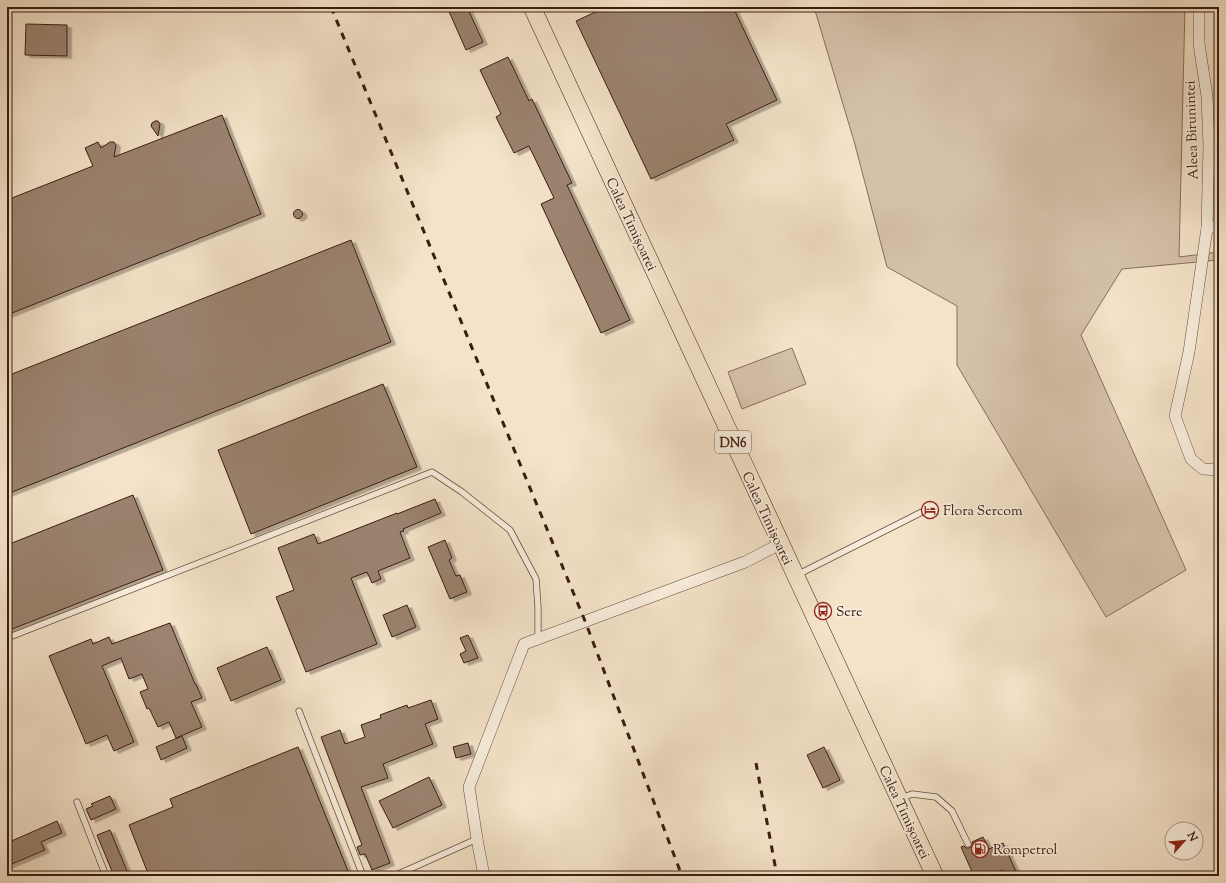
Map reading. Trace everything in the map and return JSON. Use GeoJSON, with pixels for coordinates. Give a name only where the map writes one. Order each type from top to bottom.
{"type":"FeatureCollection","features":[{"type":"Feature","properties":{"kind":"main road","name":"Calea Timișoarei"},"geometry":{"type":"LineString","coordinates":[[532,7],[935,876]]}},
{"type":"Feature","properties":{"kind":"street","name":"Aleea Birunintei"},"geometry":{"type":"LineString","coordinates":[[1199,7],[1199,44],[1207,96],[1209,146],[1207,228],[1189,352],[1174,416],[1191,459],[1203,469],[1219,470]]}},
{"type":"Feature","properties":{"kind":"street"},"geometry":{"type":"LineString","coordinates":[[1207,228],[1219,226]]}},
{"type":"Feature","properties":{"kind":"street"},"geometry":{"type":"LineString","coordinates":[[484,876],[469,787],[524,644],[745,562],[780,544]]}},
{"type":"Feature","properties":{"kind":"lane"},"geometry":{"type":"LineString","coordinates":[[7,638],[432,472],[462,492],[510,530],[536,579],[538,638]]}},
{"type":"Feature","properties":{"kind":"lane"},"geometry":{"type":"LineString","coordinates":[[795,575],[922,512]]}},
{"type":"Feature","properties":{"kind":"lane"},"geometry":{"type":"LineString","coordinates":[[299,711],[363,876]]}},
{"type":"Feature","properties":{"kind":"lane"},"geometry":{"type":"LineString","coordinates":[[899,799],[912,794],[936,797],[952,811],[968,844]]}},
{"type":"Feature","properties":{"kind":"lane"},"geometry":{"type":"LineString","coordinates":[[76,802],[106,876]]}},
{"type":"Feature","properties":{"kind":"lane"},"geometry":{"type":"LineString","coordinates":[[394,876],[477,839]]}},
{"type":"Feature","properties":{"kind":"shaded area"},"geometry":{"type":"Polygon","coordinates":[[[814,7],[1185,7],[1179,257],[1219,252],[1219,260],[1122,269],[1081,335],[1186,570],[1106,617],[957,365],[957,306],[887,267],[854,141],[814,7]]]}},
{"type":"Feature","properties":{"kind":"shaded area"},"geometry":{"type":"Polygon","coordinates":[[[792,348],[806,384],[742,409],[728,372],[792,348]]]}},
{"type":"Feature","properties":{"kind":"building"},"geometry":{"type":"Polygon","coordinates":[[[447,7],[467,7],[483,42],[466,50],[447,7]]]}},
{"type":"Feature","properties":{"kind":"building"},"geometry":{"type":"Polygon","coordinates":[[[606,7],[733,7],[777,100],[726,124],[734,140],[651,179],[576,21],[606,7]]]}},
{"type":"Feature","properties":{"kind":"building"},"geometry":{"type":"Polygon","coordinates":[[[26,24],[67,25],[67,56],[25,55],[26,24]]]}},
{"type":"Feature","properties":{"kind":"building"},"geometry":{"type":"Polygon","coordinates":[[[508,57],[529,101],[532,99],[572,183],[567,185],[630,320],[601,333],[541,204],[554,198],[529,146],[514,153],[496,117],[501,114],[480,70],[508,57]]]}},
{"type":"Feature","properties":{"kind":"building"},"geometry":{"type":"Polygon","coordinates":[[[222,115],[261,214],[7,315],[7,200],[93,166],[85,148],[98,142],[101,148],[110,142],[114,142],[116,145],[114,157],[222,115]]]}},
{"type":"Feature","properties":{"kind":"building"},"geometry":{"type":"Polygon","coordinates":[[[155,121],[158,121],[160,124],[158,136],[151,126],[155,121]]]}},
{"type":"Feature","properties":{"kind":"building"},"geometry":{"type":"Polygon","coordinates":[[[296,210],[300,210],[302,214],[300,218],[296,218],[294,216],[294,212],[296,210]]]}},
{"type":"Feature","properties":{"kind":"building"},"geometry":{"type":"Polygon","coordinates":[[[351,240],[391,342],[7,494],[7,376],[351,240]]]}},
{"type":"Feature","properties":{"kind":"building"},"geometry":{"type":"Polygon","coordinates":[[[383,384],[417,467],[251,534],[218,450],[383,384]]]}},
{"type":"Feature","properties":{"kind":"building"},"geometry":{"type":"Polygon","coordinates":[[[133,495],[163,570],[7,631],[7,545],[133,495]]]}},
{"type":"Feature","properties":{"kind":"building"},"geometry":{"type":"Polygon","coordinates":[[[435,499],[441,513],[403,529],[404,531],[400,532],[410,558],[378,571],[381,579],[372,583],[367,572],[351,578],[377,644],[306,672],[276,597],[294,590],[278,548],[314,534],[318,544],[435,499]]]}},
{"type":"Feature","properties":{"kind":"building"},"geometry":{"type":"Polygon","coordinates":[[[445,540],[452,558],[449,560],[456,576],[460,575],[467,592],[450,599],[428,547],[445,540]]]}},
{"type":"Feature","properties":{"kind":"building"},"geometry":{"type":"Polygon","coordinates":[[[407,605],[416,627],[392,637],[383,615],[407,605]]]}},
{"type":"Feature","properties":{"kind":"building"},"geometry":{"type":"Polygon","coordinates":[[[170,623],[202,698],[191,702],[202,727],[176,738],[169,722],[158,727],[149,708],[147,709],[140,692],[148,689],[142,674],[129,679],[121,658],[102,666],[134,742],[114,751],[107,735],[86,744],[49,656],[91,639],[93,644],[109,637],[112,644],[170,623]]]}},
{"type":"Feature","properties":{"kind":"building"},"geometry":{"type":"Polygon","coordinates":[[[468,635],[478,658],[464,663],[460,654],[466,651],[460,638],[468,635]]]}},
{"type":"Feature","properties":{"kind":"building"},"geometry":{"type":"Polygon","coordinates":[[[267,647],[281,680],[231,701],[217,668],[267,647]]]}},
{"type":"Feature","properties":{"kind":"building"},"geometry":{"type":"Polygon","coordinates":[[[431,700],[438,719],[425,724],[433,744],[383,764],[388,778],[361,787],[390,863],[372,870],[365,854],[360,855],[357,847],[362,845],[321,737],[340,730],[345,744],[365,737],[361,725],[381,718],[380,715],[407,705],[408,708],[431,700]]]}},
{"type":"Feature","properties":{"kind":"building"},"geometry":{"type":"Polygon","coordinates":[[[182,736],[187,748],[161,760],[156,747],[182,736]]]}},
{"type":"Feature","properties":{"kind":"building"},"geometry":{"type":"Polygon","coordinates":[[[468,743],[471,754],[456,758],[453,747],[468,743]]]}},
{"type":"Feature","properties":{"kind":"building"},"geometry":{"type":"Polygon","coordinates":[[[298,747],[350,876],[149,876],[129,825],[173,807],[170,799],[298,747]]]}},
{"type":"Feature","properties":{"kind":"building"},"geometry":{"type":"Polygon","coordinates":[[[824,747],[840,780],[823,788],[807,755],[824,747]]]}},
{"type":"Feature","properties":{"kind":"building"},"geometry":{"type":"Polygon","coordinates":[[[429,777],[442,805],[393,828],[379,801],[429,777]]]}},
{"type":"Feature","properties":{"kind":"building"},"geometry":{"type":"Polygon","coordinates":[[[110,796],[116,809],[91,820],[86,809],[93,806],[91,804],[110,796]]]}},
{"type":"Feature","properties":{"kind":"building"},"geometry":{"type":"Polygon","coordinates":[[[57,821],[62,833],[41,842],[45,850],[7,866],[7,843],[57,821]]]}},
{"type":"Feature","properties":{"kind":"building"},"geometry":{"type":"Polygon","coordinates":[[[110,830],[129,876],[114,876],[97,835],[110,830]]]}},
{"type":"Feature","properties":{"kind":"building"},"geometry":{"type":"Polygon","coordinates":[[[983,837],[989,849],[1003,843],[1018,876],[1005,876],[1002,870],[991,876],[974,876],[961,847],[964,846],[969,848],[972,846],[972,842],[983,837]]]}},
{"type":"Feature","properties":{"kind":"railway"},"geometry":{"type":"LineString","coordinates":[[331,7],[585,621],[682,876]]}},
{"type":"Feature","properties":{"kind":"railway"},"geometry":{"type":"LineString","coordinates":[[756,763],[777,876]]}},
{"type":"Feature","properties":{"kind":"place","name":"Flora Sercom"},"geometry":{"type":"Point","coordinates":[930,510]}},
{"type":"Feature","properties":{"kind":"place","name":"Sere"},"geometry":{"type":"Point","coordinates":[823,611]}},
{"type":"Feature","properties":{"kind":"place","name":"Rompetrol"},"geometry":{"type":"Point","coordinates":[980,849]}}]}
